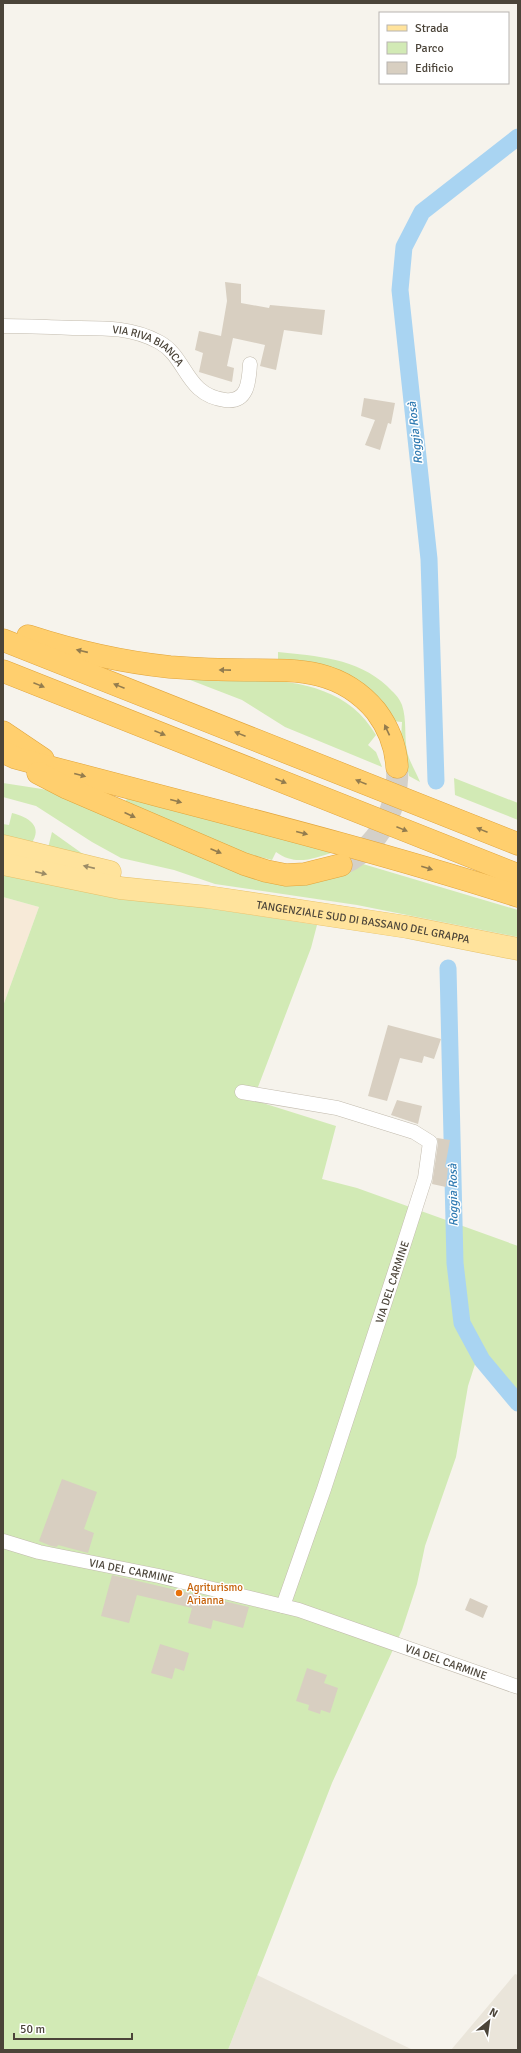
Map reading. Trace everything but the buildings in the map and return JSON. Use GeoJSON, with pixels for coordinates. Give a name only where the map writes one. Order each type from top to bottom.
{"type":"FeatureCollection","features":[{"type":"Feature","properties":{"kind":"highway"},"geometry":{"type":"LineString","coordinates":[[3,626],[69,648],[139,663],[201,669],[287,670],[311,672],[332,678],[360,694],[380,716],[393,744],[397,767]]}},
{"type":"Feature","properties":{"kind":"highway"},"geometry":{"type":"LineString","coordinates":[[3,640],[518,844]]}},
{"type":"Feature","properties":{"kind":"highway"},"geometry":{"type":"LineString","coordinates":[[3,671],[518,875]]}},
{"type":"Feature","properties":{"kind":"highway"},"geometry":{"type":"LineString","coordinates":[[3,732],[57,768]]}},
{"type":"Feature","properties":{"kind":"highway"},"geometry":{"type":"LineString","coordinates":[[9,755],[391,857],[518,896]]}},
{"type":"Feature","properties":{"kind":"highway"},"geometry":{"type":"LineString","coordinates":[[9,755],[52,781],[257,869],[293,875],[314,873],[341,865]]}},
{"type":"Feature","properties":{"kind":"main road","name":"TANGENZIALE SUD DI BASSANO DEL GRAPPA"},"geometry":{"type":"LineString","coordinates":[[3,846],[208,897]]}},
{"type":"Feature","properties":{"kind":"main road","name":"TANGENZIALE SUD DI BASSANO DEL GRAPPA"},"geometry":{"type":"LineString","coordinates":[[3,864],[65,878],[127,889],[208,897],[407,927],[518,949]]}},
{"type":"Feature","properties":{"kind":"street","name":"VIA RIVA BIANCA"},"geometry":{"type":"LineString","coordinates":[[3,326],[122,329],[144,334],[161,343],[174,356],[194,386],[209,397],[226,400],[240,397],[247,390],[250,364]]}},
{"type":"Feature","properties":{"kind":"street","name":"VIA DEL CARMINE"},"geometry":{"type":"LineString","coordinates":[[242,1092],[337,1108],[414,1132],[430,1142],[425,1178],[324,1489],[283,1606]]}},
{"type":"Feature","properties":{"kind":"street","name":"VIA DEL CARMINE"},"geometry":{"type":"LineString","coordinates":[[3,1541],[39,1552],[159,1576],[283,1606],[518,1687]]}},
{"type":"Feature","properties":{"kind":"shaded area"},"geometry":{"type":"Polygon","coordinates":[[[3,897],[39,907],[3,1006],[3,897]]]}},
{"type":"Feature","properties":{"kind":"shaded area"},"geometry":{"type":"Polygon","coordinates":[[[515,1974],[518,1975],[518,2050],[451,2050],[515,1974]]]}},
{"type":"Feature","properties":{"kind":"shaded area"},"geometry":{"type":"Polygon","coordinates":[[[257,1975],[413,2050],[228,2050],[257,1975]]]}},
{"type":"Feature","properties":{"kind":"green space"},"geometry":{"type":"Polygon","coordinates":[[[278,652],[321,657],[349,664],[363,669],[387,686],[401,702],[404,716],[407,751],[420,782],[409,776],[401,738],[402,722],[392,721],[278,662],[278,652]]]}},
{"type":"Feature","properties":{"kind":"green space"},"geometry":{"type":"Polygon","coordinates":[[[185,678],[237,678],[291,682],[316,688],[339,699],[360,714],[376,735],[368,745],[376,752],[382,767],[285,727],[242,700],[185,678]]]}},
{"type":"Feature","properties":{"kind":"green space"},"geometry":{"type":"Polygon","coordinates":[[[454,778],[518,803],[518,820],[455,795],[454,778]]]}},
{"type":"Feature","properties":{"kind":"green space"},"geometry":{"type":"Polygon","coordinates":[[[3,783],[42,789],[82,799],[307,885],[334,878],[363,864],[518,910],[518,937],[357,905],[215,884],[174,870],[121,858],[92,842],[36,806],[3,797],[3,783]]]}},
{"type":"Feature","properties":{"kind":"green space"},"geometry":{"type":"Polygon","coordinates":[[[129,796],[334,852],[311,859],[297,860],[290,859],[276,852],[272,860],[233,850],[124,803],[129,796]]]}},
{"type":"Feature","properties":{"kind":"green space"},"geometry":{"type":"Polygon","coordinates":[[[12,813],[24,817],[35,827],[35,838],[31,844],[3,838],[3,824],[9,825],[12,813]]]}},
{"type":"Feature","properties":{"kind":"green space"},"geometry":{"type":"Polygon","coordinates":[[[52,832],[90,859],[48,848],[52,832]]]}},
{"type":"Feature","properties":{"kind":"green space"},"geometry":{"type":"Polygon","coordinates":[[[3,871],[71,887],[317,925],[311,948],[253,1100],[336,1126],[322,1179],[357,1188],[518,1246],[518,1407],[477,1358],[468,1386],[456,1457],[425,1546],[417,1584],[402,1630],[332,1783],[228,2050],[3,2050],[3,1006],[39,907],[3,897],[3,871]]]}},
{"type":"Feature","properties":{"kind":"waterway","name":"Roggia Rosà"},"geometry":{"type":"LineString","coordinates":[[436,781],[429,559],[400,290],[404,247],[422,212],[518,137]]}},
{"type":"Feature","properties":{"kind":"waterway","name":"Roggia Rosà"},"geometry":{"type":"LineString","coordinates":[[448,968],[455,1263],[462,1323],[482,1360],[518,1403]]}},
{"type":"Feature","properties":{"kind":"tunnel"},"geometry":{"type":"LineString","coordinates":[[341,865],[354,858],[366,848],[384,825],[395,797],[397,767]]}},
{"type":"Feature","properties":{"kind":"place","name":"Agriturismo Arianna"},"geometry":{"type":"Point","coordinates":[179,1593]}}]}
